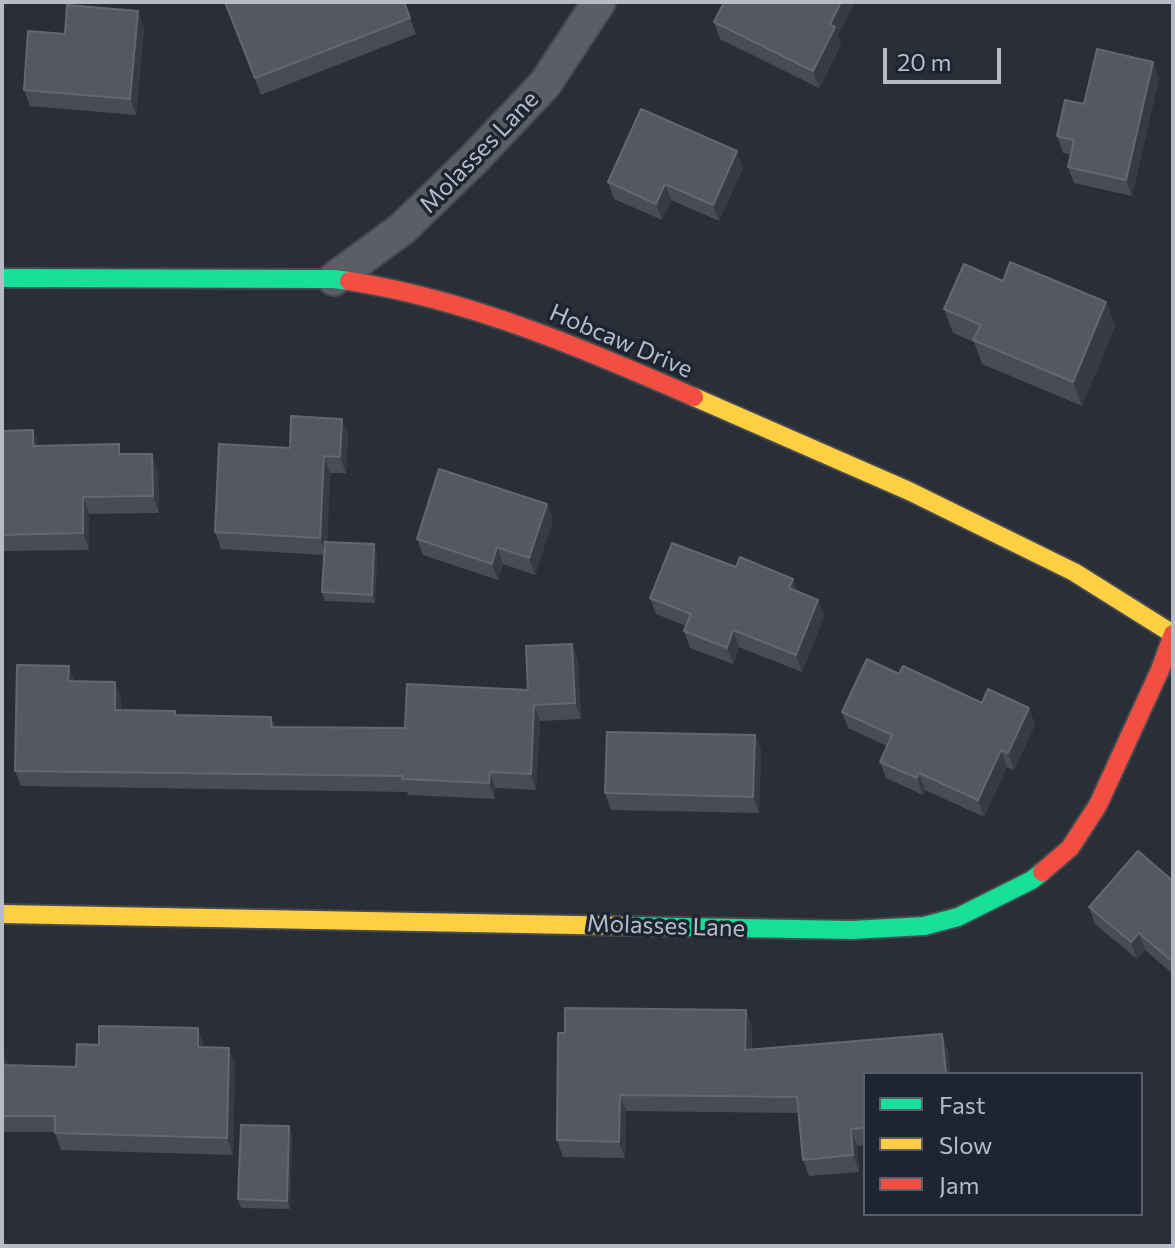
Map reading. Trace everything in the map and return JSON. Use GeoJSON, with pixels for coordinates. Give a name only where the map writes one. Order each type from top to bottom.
{"type":"FeatureCollection","features":[{"type":"Feature","properties":{"kind":"street","name":"Molasses Lane"},"geometry":{"type":"LineString","coordinates":[[334,279],[403,228],[473,160],[545,84],[599,2]]}},
{"type":"Feature","properties":{"kind":"street","name":"Hobcaw Drive"},"geometry":{"type":"LineString","coordinates":[[2,278],[334,279],[398,289],[467,308],[525,326],[656,380],[909,491],[1074,572],[1173,634]]}},
{"type":"Feature","properties":{"kind":"street","name":"Molasses Lane"},"geometry":{"type":"LineString","coordinates":[[2,914],[852,930],[924,926],[958,917],[1032,880],[1070,848],[1098,805],[1160,670],[1173,634]]}},
{"type":"Feature","properties":{"kind":"building"},"geometry":{"type":"Polygon","coordinates":[[[225,2],[404,2],[410,18],[255,78],[225,2]]]}},
{"type":"Feature","properties":{"kind":"building"},"geometry":{"type":"Polygon","coordinates":[[[724,2],[841,2],[830,24],[835,27],[813,71],[714,22],[724,2]]]}},
{"type":"Feature","properties":{"kind":"building"},"geometry":{"type":"Polygon","coordinates":[[[67,5],[138,11],[130,99],[24,90],[28,31],[65,34],[67,5]]]}},
{"type":"Feature","properties":{"kind":"building"},"geometry":{"type":"Polygon","coordinates":[[[1097,49],[1153,62],[1126,180],[1068,167],[1074,140],[1057,136],[1065,100],[1084,104],[1097,49]]]}},
{"type":"Feature","properties":{"kind":"building"},"geometry":{"type":"Polygon","coordinates":[[[641,109],[737,151],[713,205],[665,184],[656,204],[608,182],[641,109]]]}},
{"type":"Feature","properties":{"kind":"building"},"geometry":{"type":"Polygon","coordinates":[[[1010,262],[1106,302],[1073,382],[973,340],[981,325],[944,309],[964,264],[1003,281],[1010,262]]]}},
{"type":"Feature","properties":{"kind":"building"},"geometry":{"type":"Polygon","coordinates":[[[291,416],[342,419],[340,457],[324,456],[320,538],[215,532],[219,444],[290,448],[291,416]]]}},
{"type":"Feature","properties":{"kind":"building"},"geometry":{"type":"Polygon","coordinates":[[[33,430],[33,446],[119,444],[119,454],[152,454],[153,496],[83,497],[83,533],[2,535],[2,431],[33,430]]]}},
{"type":"Feature","properties":{"kind":"building"},"geometry":{"type":"Polygon","coordinates":[[[439,469],[547,504],[529,558],[497,547],[492,564],[417,539],[439,469]]]}},
{"type":"Feature","properties":{"kind":"building"},"geometry":{"type":"Polygon","coordinates":[[[325,542],[374,544],[372,595],[322,592],[325,542]]]}},
{"type":"Feature","properties":{"kind":"building"},"geometry":{"type":"Polygon","coordinates":[[[672,543],[736,567],[740,557],[793,579],[789,588],[818,600],[796,655],[733,630],[727,648],[684,631],[691,614],[650,598],[672,543]]]}},
{"type":"Feature","properties":{"kind":"building"},"geometry":{"type":"Polygon","coordinates":[[[572,644],[575,703],[534,705],[531,774],[490,772],[489,783],[402,779],[403,776],[15,771],[17,665],[69,666],[68,681],[115,682],[115,710],[271,717],[271,727],[405,728],[407,684],[528,690],[526,646],[572,644]]]}},
{"type":"Feature","properties":{"kind":"building"},"geometry":{"type":"Polygon","coordinates":[[[867,659],[899,674],[903,666],[982,703],[988,689],[1029,708],[1008,753],[1001,750],[978,800],[919,773],[917,778],[880,762],[892,735],[842,712],[867,659]]]}},
{"type":"Feature","properties":{"kind":"building"},"geometry":{"type":"Polygon","coordinates":[[[607,732],[755,735],[753,797],[605,793],[607,732]]]}},
{"type":"Feature","properties":{"kind":"building"},"geometry":{"type":"Polygon","coordinates":[[[1138,851],[1173,881],[1173,962],[1139,933],[1131,942],[1089,907],[1138,851]]]}},
{"type":"Feature","properties":{"kind":"building"},"geometry":{"type":"Polygon","coordinates":[[[565,1008],[746,1010],[745,1050],[942,1034],[946,1072],[863,1072],[863,1128],[851,1129],[853,1155],[803,1160],[797,1097],[620,1095],[619,1142],[557,1140],[558,1033],[565,1033],[565,1008]]]}},
{"type":"Feature","properties":{"kind":"building"},"geometry":{"type":"Polygon","coordinates":[[[99,1026],[198,1028],[198,1047],[229,1048],[227,1138],[55,1133],[55,1116],[2,1116],[2,1050],[3,1065],[76,1067],[77,1044],[99,1045],[99,1026]]]}},
{"type":"Feature","properties":{"kind":"building"},"geometry":{"type":"Polygon","coordinates":[[[241,1125],[289,1126],[287,1201],[238,1199],[241,1125]]]}},
{"type":"Feature","properties":{"kind":"traffic: fast"},"geometry":{"type":"LineString","coordinates":[[2,278],[349,281]]}},
{"type":"Feature","properties":{"kind":"traffic: fast"},"geometry":{"type":"LineString","coordinates":[[627,926],[852,930],[924,926],[958,917],[1042,872]]}},
{"type":"Feature","properties":{"kind":"traffic: slow"},"geometry":{"type":"LineString","coordinates":[[694,397],[909,491],[1074,572],[1173,634]]}},
{"type":"Feature","properties":{"kind":"traffic: slow"},"geometry":{"type":"LineString","coordinates":[[2,914],[627,926]]}},
{"type":"Feature","properties":{"kind":"traffic: jam"},"geometry":{"type":"LineString","coordinates":[[349,281],[394,289],[482,313],[568,344],[694,397]]}},
{"type":"Feature","properties":{"kind":"traffic: jam"},"geometry":{"type":"LineString","coordinates":[[1042,872],[1070,848],[1098,805],[1160,670],[1173,634]]}}]}
